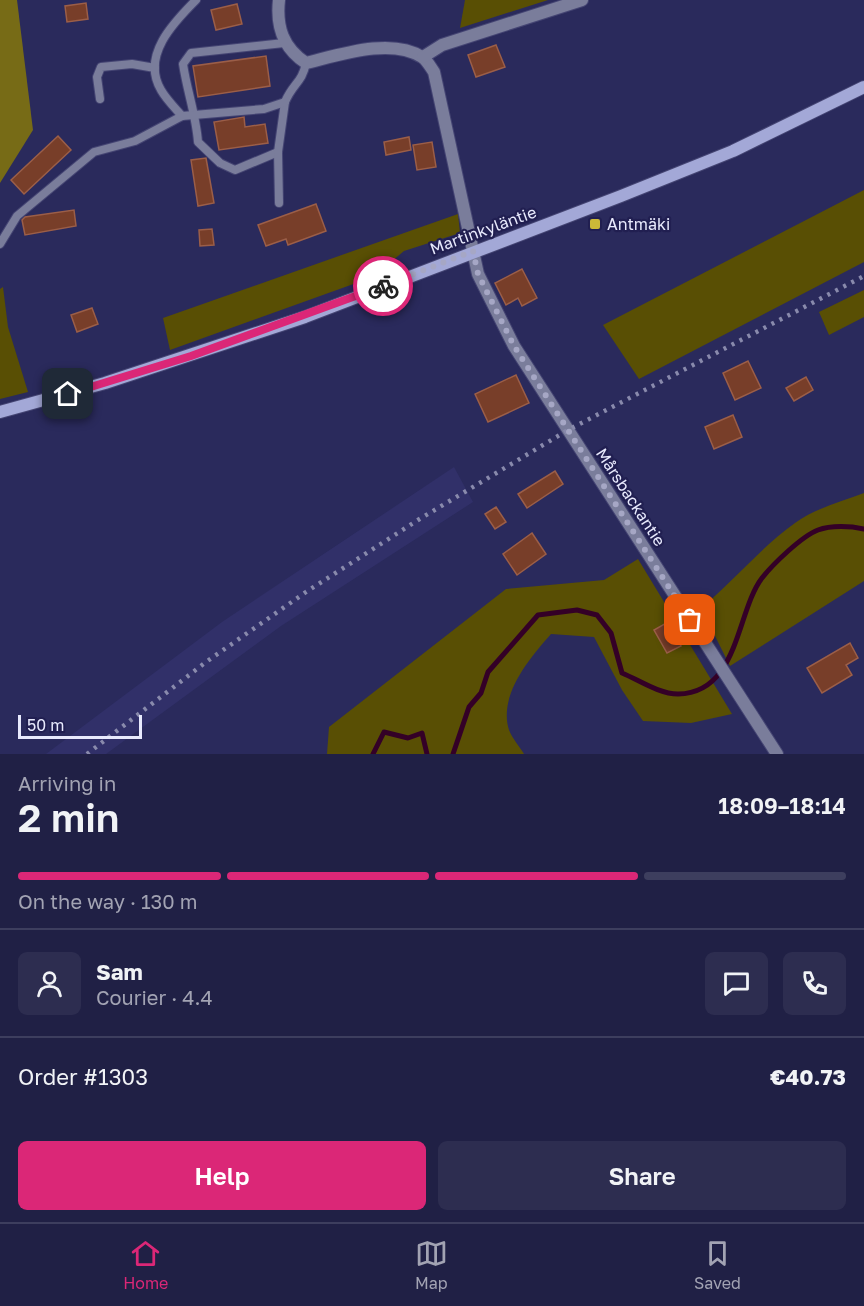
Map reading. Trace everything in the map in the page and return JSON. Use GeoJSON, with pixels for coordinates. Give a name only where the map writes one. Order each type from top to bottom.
{"type":"FeatureCollection","features":[{"type":"Feature","properties":{"kind":"street"},"geometry":{"type":"LineString","coordinates":[[279,0],[278,11],[284,43],[294,55],[306,63],[374,47],[391,47],[423,57],[434,72],[473,251]]}},
{"type":"Feature","properties":{"kind":"street"},"geometry":{"type":"LineString","coordinates":[[423,57],[442,45],[582,0]]}},
{"type":"Feature","properties":{"kind":"street","name":"Martinkyläntie"},"geometry":{"type":"LineString","coordinates":[[0,412],[31,406],[191,356],[305,317],[621,196],[733,150],[864,87]]}},
{"type":"Feature","properties":{"kind":"street","name":"Mårsbackantie"},"geometry":{"type":"LineString","coordinates":[[473,251],[478,274],[514,346],[777,754]]}},
{"type":"Feature","properties":{"kind":"lane"},"geometry":{"type":"LineString","coordinates":[[182,116],[160,89],[155,68],[156,52],[173,24],[196,0]]}},
{"type":"Feature","properties":{"kind":"lane"},"geometry":{"type":"LineString","coordinates":[[278,152],[235,170],[220,163],[198,142],[196,115],[187,88],[183,64],[191,53],[284,43]]}},
{"type":"Feature","properties":{"kind":"lane"},"geometry":{"type":"LineString","coordinates":[[279,203],[278,152],[285,102],[291,89],[303,77],[306,63]]}},
{"type":"Feature","properties":{"kind":"lane"},"geometry":{"type":"LineString","coordinates":[[100,99],[97,77],[101,67],[132,64],[155,68]]}},
{"type":"Feature","properties":{"kind":"lane"},"geometry":{"type":"LineString","coordinates":[[0,244],[17,216],[94,152],[135,141],[182,116],[264,109],[285,102]]}},
{"type":"Feature","properties":{"kind":"shaded area"},"geometry":{"type":"Polygon","coordinates":[[[0,0],[17,0],[33,130],[0,183],[0,0]]]}},
{"type":"Feature","properties":{"kind":"shaded area"},"geometry":{"type":"Polygon","coordinates":[[[465,0],[548,0],[460,28],[465,0]]]}},
{"type":"Feature","properties":{"kind":"shaded area"},"geometry":{"type":"Polygon","coordinates":[[[864,190],[864,262],[639,379],[603,325],[864,190]]]}},
{"type":"Feature","properties":{"kind":"shaded area"},"geometry":{"type":"Polygon","coordinates":[[[458,214],[460,233],[404,251],[373,277],[170,350],[163,318],[458,214]]]}},
{"type":"Feature","properties":{"kind":"shaded area"},"geometry":{"type":"Polygon","coordinates":[[[3,287],[8,327],[28,392],[0,399],[0,289],[3,287]]]}},
{"type":"Feature","properties":{"kind":"shaded area"},"geometry":{"type":"Polygon","coordinates":[[[864,290],[864,317],[829,335],[819,312],[864,290]]]}},
{"type":"Feature","properties":{"kind":"shaded area"},"geometry":{"type":"Polygon","coordinates":[[[454,467],[473,502],[281,626],[106,754],[46,754],[222,622],[454,467]]]}},
{"type":"Feature","properties":{"kind":"shaded area"},"geometry":{"type":"Polygon","coordinates":[[[864,493],[864,581],[730,666],[701,608],[770,543],[795,523],[819,509],[864,493]]]}},
{"type":"Feature","properties":{"kind":"shaded area"},"geometry":{"type":"Polygon","coordinates":[[[638,559],[732,714],[691,723],[643,721],[622,690],[594,637],[551,634],[518,678],[508,704],[509,730],[524,754],[327,754],[329,727],[506,589],[604,580],[638,559]]]}},
{"type":"Feature","properties":{"kind":"building"},"geometry":{"type":"Polygon","coordinates":[[[86,3],[88,19],[67,22],[65,6],[86,3]]]}},
{"type":"Feature","properties":{"kind":"building"},"geometry":{"type":"Polygon","coordinates":[[[237,4],[242,24],[216,30],[211,10],[237,4]]]}},
{"type":"Feature","properties":{"kind":"building"},"geometry":{"type":"Polygon","coordinates":[[[496,45],[505,67],[476,77],[468,55],[496,45]]]}},
{"type":"Feature","properties":{"kind":"building"},"geometry":{"type":"Polygon","coordinates":[[[266,56],[270,86],[198,97],[193,66],[266,56]]]}},
{"type":"Feature","properties":{"kind":"building"},"geometry":{"type":"Polygon","coordinates":[[[244,117],[245,127],[265,124],[268,143],[219,150],[214,122],[244,117]]]}},
{"type":"Feature","properties":{"kind":"building"},"geometry":{"type":"Polygon","coordinates":[[[58,136],[71,150],[24,194],[11,180],[58,136]]]}},
{"type":"Feature","properties":{"kind":"building"},"geometry":{"type":"Polygon","coordinates":[[[409,137],[411,150],[386,155],[384,142],[409,137]]]}},
{"type":"Feature","properties":{"kind":"building"},"geometry":{"type":"Polygon","coordinates":[[[432,142],[436,167],[417,170],[413,145],[432,142]]]}},
{"type":"Feature","properties":{"kind":"building"},"geometry":{"type":"Polygon","coordinates":[[[206,158],[214,203],[198,206],[191,160],[206,158]]]}},
{"type":"Feature","properties":{"kind":"building"},"geometry":{"type":"Polygon","coordinates":[[[316,204],[326,231],[288,245],[286,239],[266,246],[258,225],[316,204]]]}},
{"type":"Feature","properties":{"kind":"building"},"geometry":{"type":"Polygon","coordinates":[[[74,210],[76,226],[25,235],[22,220],[25,217],[74,210]]]}},
{"type":"Feature","properties":{"kind":"building"},"geometry":{"type":"Polygon","coordinates":[[[212,229],[214,245],[200,246],[199,230],[212,229]]]}},
{"type":"Feature","properties":{"kind":"building"},"geometry":{"type":"Polygon","coordinates":[[[522,269],[537,298],[522,306],[518,298],[506,305],[495,283],[522,269]]]}},
{"type":"Feature","properties":{"kind":"building"},"geometry":{"type":"Polygon","coordinates":[[[92,308],[98,324],[77,332],[71,315],[92,308]]]}},
{"type":"Feature","properties":{"kind":"building"},"geometry":{"type":"Polygon","coordinates":[[[748,361],[761,388],[735,400],[723,373],[748,361]]]}},
{"type":"Feature","properties":{"kind":"building"},"geometry":{"type":"Polygon","coordinates":[[[516,375],[529,403],[488,422],[475,394],[516,375]]]}},
{"type":"Feature","properties":{"kind":"building"},"geometry":{"type":"Polygon","coordinates":[[[806,377],[813,390],[794,401],[786,388],[806,377]]]}},
{"type":"Feature","properties":{"kind":"building"},"geometry":{"type":"Polygon","coordinates":[[[733,415],[742,437],[714,449],[705,427],[733,415]]]}},
{"type":"Feature","properties":{"kind":"building"},"geometry":{"type":"Polygon","coordinates":[[[555,471],[563,484],[527,508],[518,494],[555,471]]]}},
{"type":"Feature","properties":{"kind":"building"},"geometry":{"type":"Polygon","coordinates":[[[496,507],[506,522],[495,529],[485,514],[496,507]]]}},
{"type":"Feature","properties":{"kind":"building"},"geometry":{"type":"Polygon","coordinates":[[[532,533],[546,554],[517,575],[503,554],[532,533]]]}},
{"type":"Feature","properties":{"kind":"building"},"geometry":{"type":"Polygon","coordinates":[[[668,622],[681,646],[667,653],[654,630],[668,622]]]}},
{"type":"Feature","properties":{"kind":"building"},"geometry":{"type":"Polygon","coordinates":[[[850,643],[858,658],[846,665],[852,675],[822,693],[807,668],[850,643]]]}},
{"type":"Feature","properties":{"kind":"waterway"},"geometry":{"type":"LineString","coordinates":[[453,754],[469,707],[481,693],[488,672],[538,615],[577,610],[597,615],[611,633],[622,673],[656,689],[671,693],[698,690],[713,680],[725,666],[753,593],[762,578],[780,558],[804,538],[818,530],[841,526],[864,529]]}},
{"type":"Feature","properties":{"kind":"waterway"},"geometry":{"type":"LineString","coordinates":[[373,754],[384,732],[408,738],[422,733],[427,754]]}},
{"type":"Feature","properties":{"kind":"railway"},"geometry":{"type":"LineString","coordinates":[[87,754],[206,662],[306,592],[418,520],[568,430],[864,276]]}},
{"type":"Feature","properties":{"kind":"way so far"},"geometry":{"type":"LineString","coordinates":[[383,286],[473,251],[478,274],[514,346],[690,620]]}},
{"type":"Feature","properties":{"kind":"place","name":"Antmäki"},"geometry":{"type":"Point","coordinates":[595,224]}},
{"type":"Feature","properties":{"kind":"route"},"geometry":{"type":"LineString","coordinates":[[68,394],[191,356],[305,317],[383,286]]}}]}
